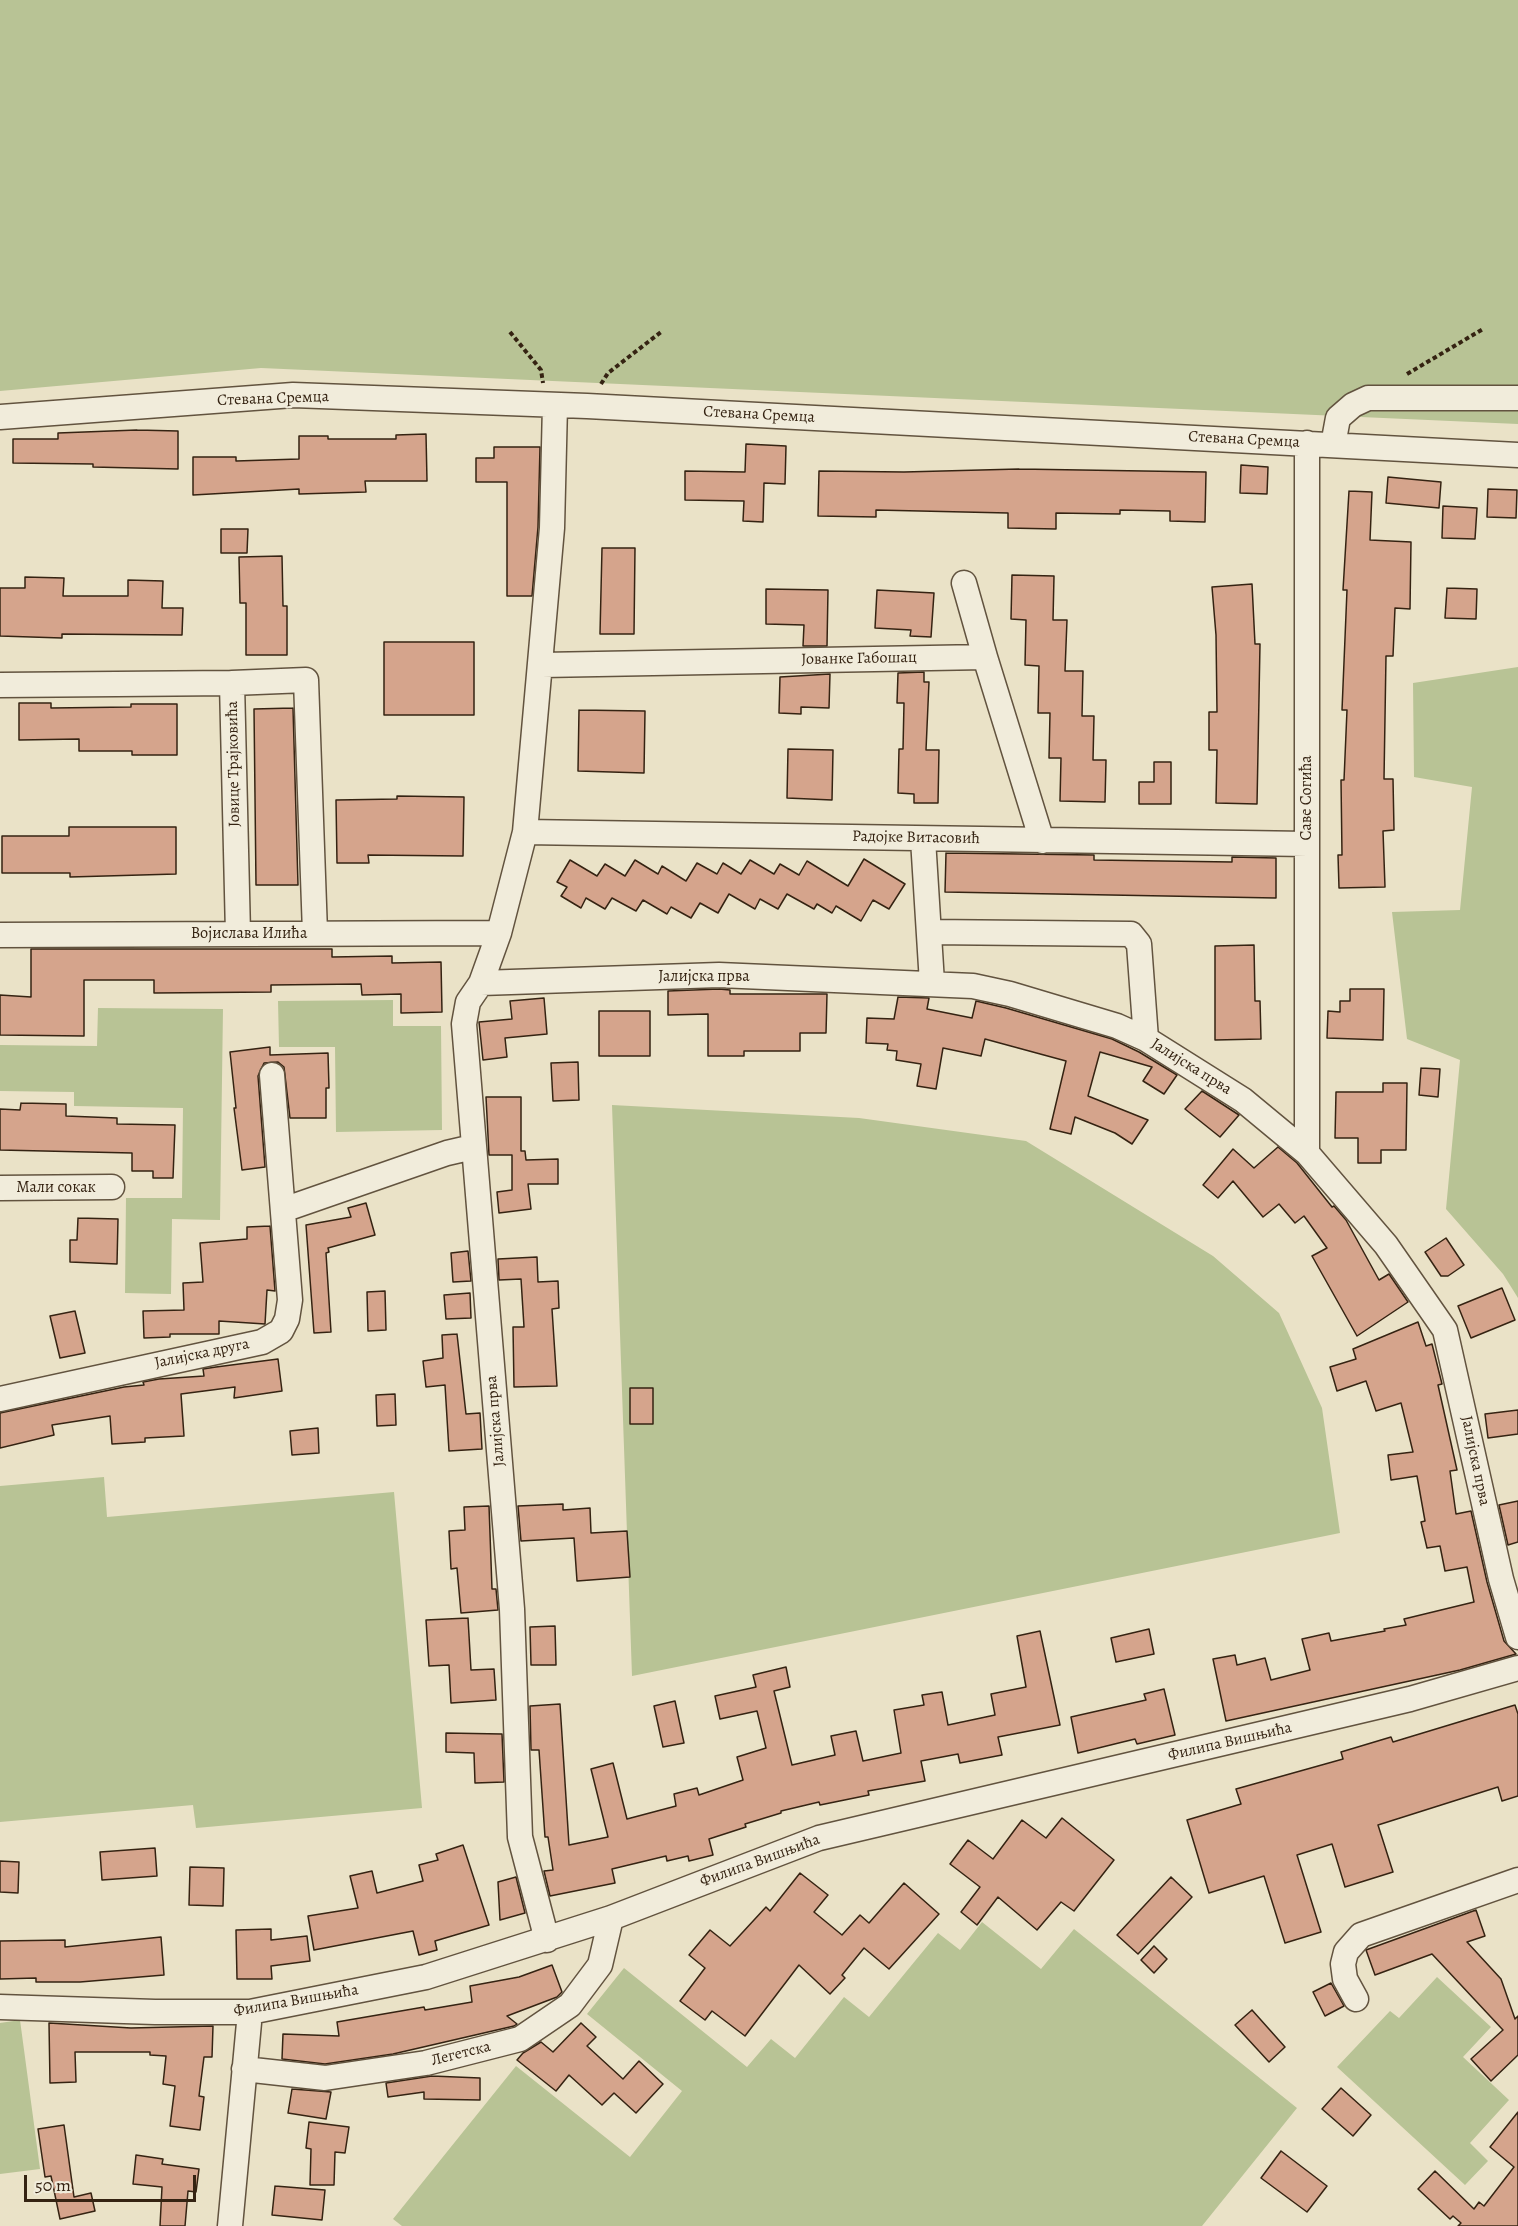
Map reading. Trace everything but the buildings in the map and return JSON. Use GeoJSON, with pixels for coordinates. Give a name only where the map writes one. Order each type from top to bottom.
{"type":"FeatureCollection","features":[{"type":"Feature","properties":{"kind":"street","name":"Стевана Сремца"},"geometry":{"type":"LineString","coordinates":[[0,417],[293,395],[587,406],[1518,455]]}},
{"type":"Feature","properties":{"kind":"street"},"geometry":{"type":"LineString","coordinates":[[1333,445],[1338,418],[1353,405],[1378,397],[1518,398]]}},
{"type":"Feature","properties":{"kind":"street"},"geometry":{"type":"LineString","coordinates":[[481,983],[499,933],[525,832],[542,665],[552,528],[550,405]]}},
{"type":"Feature","properties":{"kind":"street","name":"Саве Согића"},"geometry":{"type":"LineString","coordinates":[[1307,443],[1307,1154]]}},
{"type":"Feature","properties":{"kind":"street"},"geometry":{"type":"LineString","coordinates":[[964,583],[1042,841]]}},
{"type":"Feature","properties":{"kind":"street","name":"Јованке Габошац"},"geometry":{"type":"LineString","coordinates":[[542,665],[985,657]]}},
{"type":"Feature","properties":{"kind":"street"},"geometry":{"type":"LineString","coordinates":[[232,682],[306,680],[315,933]]}},
{"type":"Feature","properties":{"kind":"street","name":"Јовице Трајковића"},"geometry":{"type":"LineString","coordinates":[[0,685],[232,682],[238,934]]}},
{"type":"Feature","properties":{"kind":"street","name":"Радојке Витасовић"},"geometry":{"type":"LineString","coordinates":[[525,832],[1307,844]]}},
{"type":"Feature","properties":{"kind":"street"},"geometry":{"type":"LineString","coordinates":[[923,839],[933,984]]}},
{"type":"Feature","properties":{"kind":"street"},"geometry":{"type":"LineString","coordinates":[[929,932],[1131,934],[1139,944],[1146,1039]]}},
{"type":"Feature","properties":{"kind":"street","name":"Војислава Илића"},"geometry":{"type":"LineString","coordinates":[[0,935],[499,933]]}},
{"type":"Feature","properties":{"kind":"street","name":"Јалијска прва"},"geometry":{"type":"LineString","coordinates":[[547,1940],[520,1837],[512,1609],[464,1024],[468,1002],[481,983],[719,975],[973,986],[1010,994],[1118,1026],[1146,1039],[1243,1100],[1307,1154],[1386,1245],[1444,1330],[1510,1577],[1518,1637]]}},
{"type":"Feature","properties":{"kind":"street","name":"Јалијска друга"},"geometry":{"type":"LineString","coordinates":[[0,1399],[262,1342],[277,1336],[285,1326],[290,1300],[272,1075]]}},
{"type":"Feature","properties":{"kind":"street"},"geometry":{"type":"LineString","coordinates":[[283,1210],[447,1153],[473,1147]]}},
{"type":"Feature","properties":{"kind":"street","name":"Мали сокак"},"geometry":{"type":"LineString","coordinates":[[0,1188],[112,1187]]}},
{"type":"Feature","properties":{"kind":"street","name":"Филипа Вишњића"},"geometry":{"type":"LineString","coordinates":[[0,2007],[155,2012],[250,2012],[426,1977],[611,1918],[819,1838],[1410,1700],[1518,1668]]}},
{"type":"Feature","properties":{"kind":"street"},"geometry":{"type":"LineString","coordinates":[[1356,1999],[1345,1979],[1343,1964],[1346,1952],[1361,1935],[1518,1880]]}},
{"type":"Feature","properties":{"kind":"street","name":"Легетска"},"geometry":{"type":"LineString","coordinates":[[244,2069],[325,2078],[426,2063],[520,2039],[570,2005],[600,1965],[611,1918]]}},
{"type":"Feature","properties":{"kind":"street"},"geometry":{"type":"LineString","coordinates":[[230,2226],[250,2012]]}},
{"type":"Feature","properties":{"kind":"path"},"geometry":{"type":"LineString","coordinates":[[1378,397],[1403,377],[1483,329]]}},
{"type":"Feature","properties":{"kind":"path"},"geometry":{"type":"LineString","coordinates":[[510,332],[542,370],[550,405]]}},
{"type":"Feature","properties":{"kind":"path"},"geometry":{"type":"LineString","coordinates":[[587,406],[608,373],[661,332]]}},
{"type":"Feature","properties":{"kind":"green space"},"geometry":{"type":"Polygon","coordinates":[[[0,0],[1518,0],[1518,424],[261,368],[0,391],[0,0]]]}},
{"type":"Feature","properties":{"kind":"green space"},"geometry":{"type":"Polygon","coordinates":[[[1518,667],[1518,1298],[1503,1274],[1446,1209],[1460,1060],[1407,1039],[1392,912],[1460,910],[1472,787],[1414,777],[1413,683],[1518,667]]]}},
{"type":"Feature","properties":{"kind":"green space"},"geometry":{"type":"Polygon","coordinates":[[[393,1000],[393,1026],[441,1026],[442,1130],[336,1132],[335,1047],[279,1047],[278,1001],[393,1000]]]}},
{"type":"Feature","properties":{"kind":"green space"},"geometry":{"type":"Polygon","coordinates":[[[98,1008],[223,1009],[220,1220],[172,1219],[171,1294],[125,1293],[126,1198],[182,1198],[183,1108],[74,1106],[74,1092],[0,1091],[0,1045],[97,1046],[98,1008]]]}},
{"type":"Feature","properties":{"kind":"green space"},"geometry":{"type":"Polygon","coordinates":[[[612,1105],[859,1118],[1026,1141],[1213,1256],[1279,1313],[1322,1408],[1340,1533],[632,1676],[612,1105]]]}},
{"type":"Feature","properties":{"kind":"green space"},"geometry":{"type":"Polygon","coordinates":[[[104,1477],[107,1517],[394,1492],[422,1808],[196,1828],[193,1805],[0,1822],[0,1486],[104,1477]]]}},
{"type":"Feature","properties":{"kind":"green space"},"geometry":{"type":"Polygon","coordinates":[[[982,1922],[1041,1969],[1074,1929],[1297,2108],[1202,2226],[402,2226],[393,2219],[516,2066],[630,2157],[682,2091],[587,2014],[624,1968],[747,2067],[771,2039],[795,2058],[844,1997],[869,2017],[938,1933],[960,1950],[982,1922]]]}},
{"type":"Feature","properties":{"kind":"green space"},"geometry":{"type":"Polygon","coordinates":[[[1437,1977],[1491,2027],[1463,2057],[1509,2100],[1470,2143],[1488,2161],[1465,2185],[1337,2067],[1390,2011],[1399,2018],[1437,1977]]]}},
{"type":"Feature","properties":{"kind":"green space"},"geometry":{"type":"Polygon","coordinates":[[[20,2020],[40,2169],[0,2174],[0,2023],[20,2020]]]}}]}
